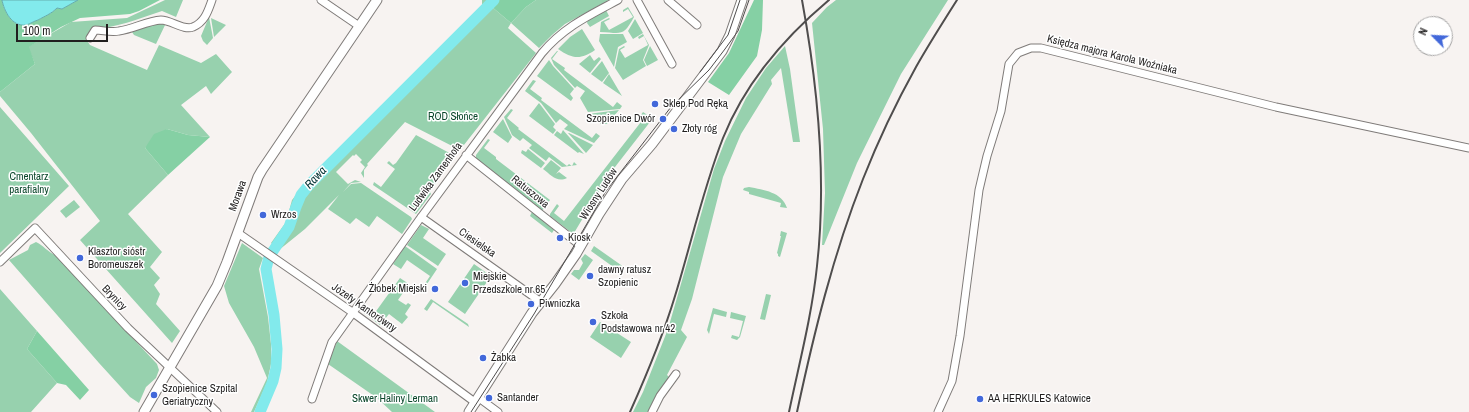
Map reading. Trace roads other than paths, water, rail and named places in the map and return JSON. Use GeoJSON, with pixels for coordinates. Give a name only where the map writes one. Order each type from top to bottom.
{"type":"FeatureCollection","features":[{"type":"Feature","properties":{"kind":"street"},"geometry":{"type":"LineString","coordinates":[[90,38],[95,30],[118,32],[159,20],[172,21],[184,27],[191,28],[200,23],[205,17],[212,0]]}},
{"type":"Feature","properties":{"kind":"street"},"geometry":{"type":"LineString","coordinates":[[320,0],[360,26]]}},
{"type":"Feature","properties":{"kind":"street","name":"Morawa"},"geometry":{"type":"LineString","coordinates":[[144,412],[212,294],[225,268],[258,177],[377,0]]}},
{"type":"Feature","properties":{"kind":"street","name":"Ludwika Zamenhofa"},"geometry":{"type":"LineString","coordinates":[[312,399],[332,342],[466,154],[542,53],[554,39],[575,23],[618,0]]}},
{"type":"Feature","properties":{"kind":"street"},"geometry":{"type":"LineString","coordinates":[[637,0],[672,64]]}},
{"type":"Feature","properties":{"kind":"street"},"geometry":{"type":"LineString","coordinates":[[668,0],[697,25]]}},
{"type":"Feature","properties":{"kind":"street","name":"Wiosny Ludów"},"geometry":{"type":"LineString","coordinates":[[470,412],[541,302],[559,279],[581,246],[599,214],[622,179],[657,138],[724,47],[732,30],[742,0]]}},
{"type":"Feature","properties":{"kind":"street","name":"Księdza majora Karola Woźniaka"},"geometry":{"type":"LineString","coordinates":[[938,412],[952,381],[960,336],[979,190],[987,156],[1001,111],[1009,64],[1018,53],[1031,48],[1041,48],[1276,108],[1469,148]]}},
{"type":"Feature","properties":{"kind":"street","name":"Ratuszowa"},"geometry":{"type":"LineString","coordinates":[[466,154],[581,246]]}},
{"type":"Feature","properties":{"kind":"street","name":"Ciesielska"},"geometry":{"type":"LineString","coordinates":[[421,217],[541,302]]}},
{"type":"Feature","properties":{"kind":"street","name":"Brynicy"},"geometry":{"type":"LineString","coordinates":[[0,262],[36,228],[97,297],[217,412]]}},
{"type":"Feature","properties":{"kind":"street","name":"Józefy Kantorówny"},"geometry":{"type":"LineString","coordinates":[[238,233],[263,249],[453,385],[498,412]]}},
{"type":"Feature","properties":{"kind":"street"},"geometry":{"type":"LineString","coordinates":[[652,412],[660,396],[676,374]]}},
{"type":"Feature","properties":{"kind":"water"},"geometry":{"type":"Polygon","coordinates":[[[2,0],[78,0],[62,9],[57,8],[38,20],[26,25],[21,25],[13,21],[7,13],[2,0]]]}},
{"type":"Feature","properties":{"kind":"waterway","name":"Rawa"},"geometry":{"type":"LineString","coordinates":[[260,412],[273,381],[276,368],[277,349],[274,315],[266,269],[269,257],[289,227],[301,195],[309,185],[494,0]]}},
{"type":"Feature","properties":{"kind":"tram line"},"geometry":{"type":"LineString","coordinates":[[700,72],[728,35],[740,0]]}},
{"type":"Feature","properties":{"kind":"tram line"},"geometry":{"type":"LineString","coordinates":[[471,412],[534,314],[606,191],[671,107],[709,70],[725,49],[738,31],[749,0]]}},
{"type":"Feature","properties":{"kind":"railway"},"geometry":{"type":"LineString","coordinates":[[789,412],[809,321],[815,284],[820,233],[821,166],[819,132],[808,33],[802,0]]}},
{"type":"Feature","properties":{"kind":"railway"},"geometry":{"type":"LineString","coordinates":[[630,412],[649,369],[665,326],[709,177],[732,118],[743,98],[768,62],[797,29],[829,0]]}},
{"type":"Feature","properties":{"kind":"railway"},"geometry":{"type":"LineString","coordinates":[[797,412],[810,353],[833,265],[863,179],[894,108],[926,50],[957,0]]}},
{"type":"Feature","properties":{"kind":"place","name":"Sklep Pod Ręką"},"geometry":{"type":"Point","coordinates":[655,104]}},
{"type":"Feature","properties":{"kind":"place","name":"Szopienice Dwór"},"geometry":{"type":"Point","coordinates":[663,119]}},
{"type":"Feature","properties":{"kind":"place","name":"Złoty róg"},"geometry":{"type":"Point","coordinates":[674,129]}},
{"type":"Feature","properties":{"kind":"place","name":"Wrzos"},"geometry":{"type":"Point","coordinates":[263,215]}},
{"type":"Feature","properties":{"kind":"place","name":"Kiosk"},"geometry":{"type":"Point","coordinates":[560,238]}},
{"type":"Feature","properties":{"kind":"place","name":"Klasztor sióstr Boromeuszek"},"geometry":{"type":"Point","coordinates":[80,258]}},
{"type":"Feature","properties":{"kind":"place","name":"dawny ratusz Szopienic"},"geometry":{"type":"Point","coordinates":[590,276]}},
{"type":"Feature","properties":{"kind":"place","name":"Miejskie Przedszkole nr 65"},"geometry":{"type":"Point","coordinates":[465,283]}},
{"type":"Feature","properties":{"kind":"place","name":"Żłobek Miejski"},"geometry":{"type":"Point","coordinates":[435,289]}},
{"type":"Feature","properties":{"kind":"place","name":"Piwniczka"},"geometry":{"type":"Point","coordinates":[531,304]}},
{"type":"Feature","properties":{"kind":"place","name":"Szkoła Podstawowa nr 42"},"geometry":{"type":"Point","coordinates":[593,322]}},
{"type":"Feature","properties":{"kind":"place","name":"Żabka"},"geometry":{"type":"Point","coordinates":[483,358]}},
{"type":"Feature","properties":{"kind":"place","name":"Szopienice Szpital Geriatryczny"},"geometry":{"type":"Point","coordinates":[154,395]}},
{"type":"Feature","properties":{"kind":"place","name":"Santander"},"geometry":{"type":"Point","coordinates":[489,398]}},
{"type":"Feature","properties":{"kind":"place","name":"AA HERKULES Katowice"},"geometry":{"type":"Point","coordinates":[980,399]}},
{"type":"Feature","properties":{"kind":"park label","name":"ROD Słońce"},"geometry":{"type":"Point","coordinates":[453,117]}},
{"type":"Feature","properties":{"kind":"park label","name":"Cmentarz parafialny"},"geometry":{"type":"Point","coordinates":[29,183]}},
{"type":"Feature","properties":{"kind":"park label","name":"Skwer Haliny Lerman"},"geometry":{"type":"Point","coordinates":[395,399]}}]}
